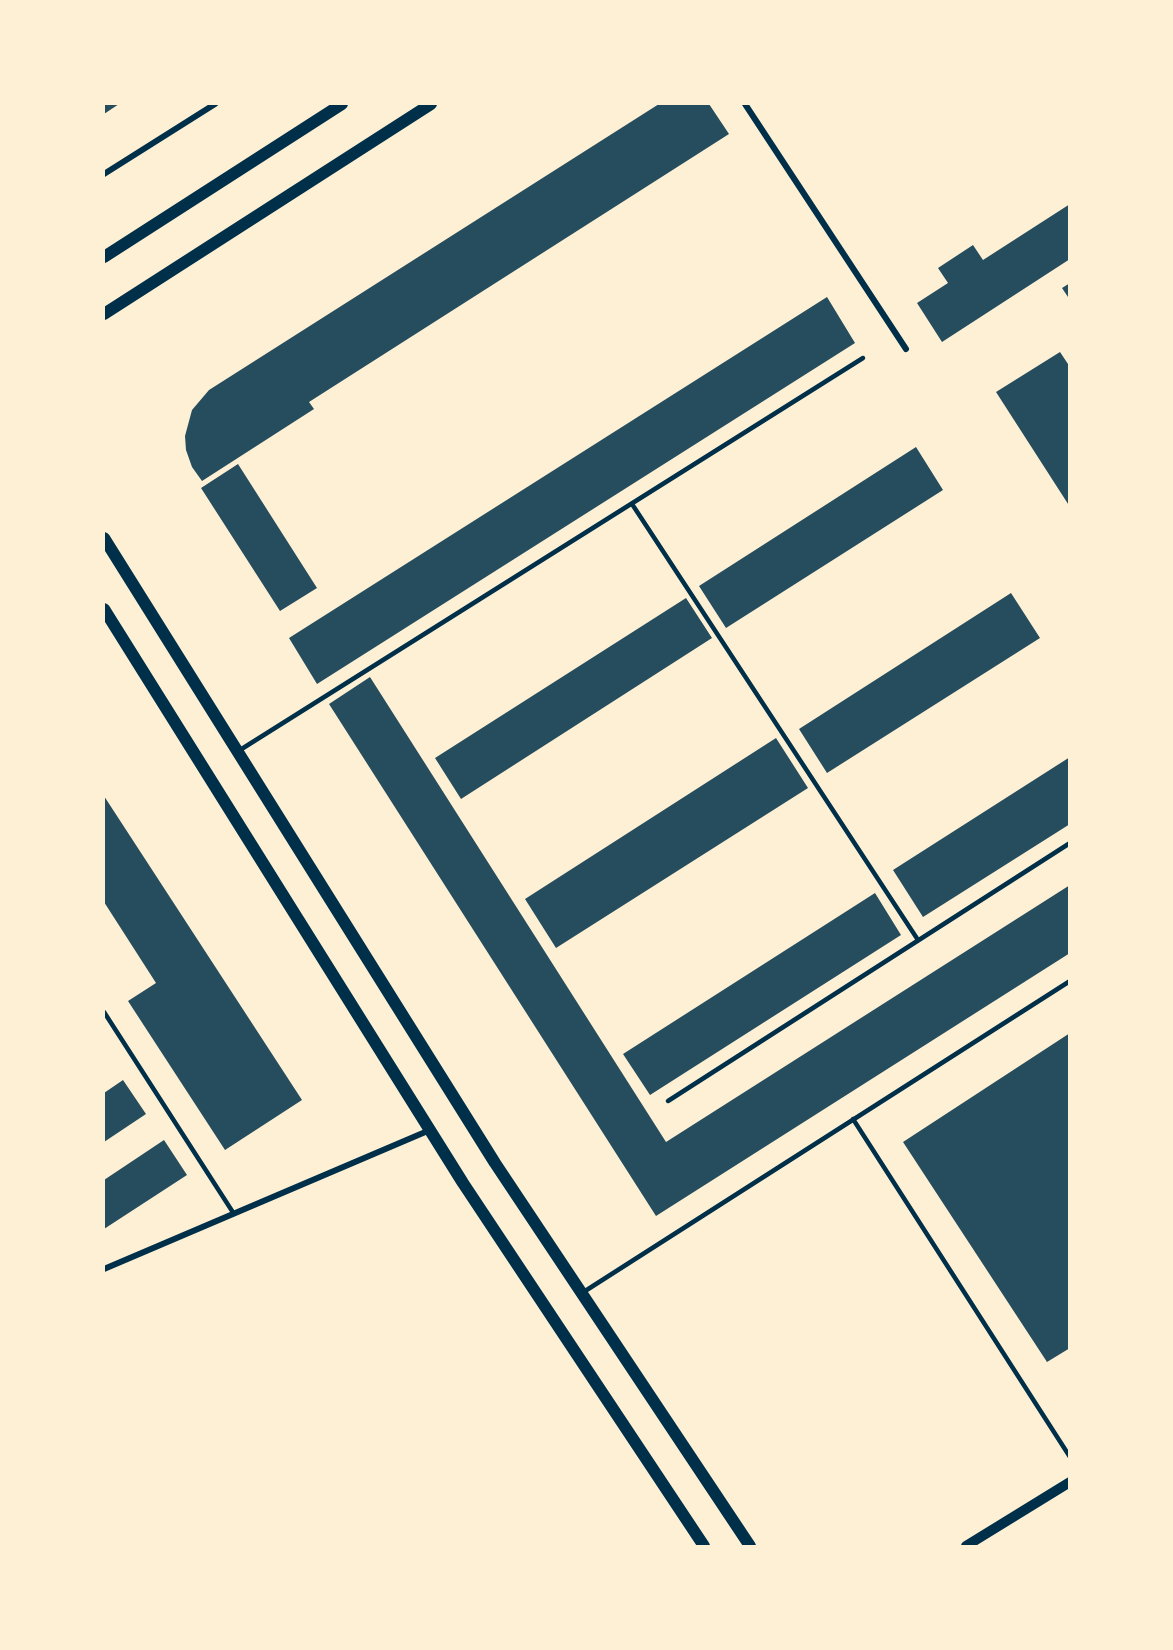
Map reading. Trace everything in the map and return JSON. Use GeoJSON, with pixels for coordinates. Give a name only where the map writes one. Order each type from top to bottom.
{"type":"FeatureCollection","features":[{"type":"Feature","properties":{"kind":"main road"},"geometry":{"type":"LineString","coordinates":[[104,257],[342,104]]}},
{"type":"Feature","properties":{"kind":"main road"},"geometry":{"type":"LineString","coordinates":[[104,314],[431,104]]}},
{"type":"Feature","properties":{"kind":"main road"},"geometry":{"type":"LineString","coordinates":[[104,538],[489,1153],[750,1546]]}},
{"type":"Feature","properties":{"kind":"main road"},"geometry":{"type":"LineString","coordinates":[[104,609],[463,1183],[704,1546]]}},
{"type":"Feature","properties":{"kind":"street"},"geometry":{"type":"LineString","coordinates":[[104,174],[215,104]]}},
{"type":"Feature","properties":{"kind":"street"},"geometry":{"type":"LineString","coordinates":[[745,104],[906,349]]}},
{"type":"Feature","properties":{"kind":"street"},"geometry":{"type":"LineString","coordinates":[[106,1268],[430,1130]]}},
{"type":"Feature","properties":{"kind":"street"},"geometry":{"type":"LineString","coordinates":[[966,1546],[1070,1482]]}},
{"type":"Feature","properties":{"kind":"lane"},"geometry":{"type":"LineString","coordinates":[[237,752],[863,358]]}},
{"type":"Feature","properties":{"kind":"lane"},"geometry":{"type":"LineString","coordinates":[[632,504],[918,940]]}},
{"type":"Feature","properties":{"kind":"lane"},"geometry":{"type":"LineString","coordinates":[[668,1101],[1070,843]]}},
{"type":"Feature","properties":{"kind":"lane"},"geometry":{"type":"LineString","coordinates":[[582,1293],[1070,981]]}},
{"type":"Feature","properties":{"kind":"lane"},"geometry":{"type":"LineString","coordinates":[[104,1012],[234,1214]]}},
{"type":"Feature","properties":{"kind":"lane"},"geometry":{"type":"LineString","coordinates":[[853,1119],[1070,1457]]}},
{"type":"Feature","properties":{"kind":"lane"},"geometry":{"type":"LineString","coordinates":[[104,1260],[106,1268]]}},
{"type":"Feature","properties":{"kind":"building"},"geometry":{"type":"Polygon","coordinates":[[[104,104],[119,104],[104,114],[104,104]]]}},
{"type":"Feature","properties":{"kind":"building"},"geometry":{"type":"Polygon","coordinates":[[[659,104],[709,104],[729,134],[309,402],[314,409],[202,481],[192,467],[186,450],[185,436],[192,410],[209,390],[659,104]]]}},
{"type":"Feature","properties":{"kind":"building"},"geometry":{"type":"Polygon","coordinates":[[[1070,204],[1070,259],[942,342],[917,303],[948,283],[938,268],[973,245],[983,260],[1070,204]]]}},
{"type":"Feature","properties":{"kind":"building"},"geometry":{"type":"Polygon","coordinates":[[[1070,283],[1070,300],[1062,288],[1070,283]]]}},
{"type":"Feature","properties":{"kind":"building"},"geometry":{"type":"Polygon","coordinates":[[[827,297],[855,343],[317,684],[289,638],[827,297]]]}},
{"type":"Feature","properties":{"kind":"building"},"geometry":{"type":"Polygon","coordinates":[[[1060,352],[1070,367],[1070,507],[996,392],[1060,352]]]}},
{"type":"Feature","properties":{"kind":"building"},"geometry":{"type":"Polygon","coordinates":[[[916,447],[943,490],[726,628],[699,586],[916,447]]]}},
{"type":"Feature","properties":{"kind":"building"},"geometry":{"type":"Polygon","coordinates":[[[238,464],[317,588],[280,611],[201,488],[238,464]]]}},
{"type":"Feature","properties":{"kind":"building"},"geometry":{"type":"Polygon","coordinates":[[[1011,593],[1040,638],[827,773],[799,729],[1011,593]]]}},
{"type":"Feature","properties":{"kind":"building"},"geometry":{"type":"Polygon","coordinates":[[[686,598],[712,638],[461,799],[435,758],[686,598]]]}},
{"type":"Feature","properties":{"kind":"building"},"geometry":{"type":"Polygon","coordinates":[[[370,677],[666,1142],[1070,885],[1070,953],[656,1216],[329,704],[370,677]]]}},
{"type":"Feature","properties":{"kind":"building"},"geometry":{"type":"Polygon","coordinates":[[[776,738],[808,788],[556,948],[525,899],[776,738]]]}},
{"type":"Feature","properties":{"kind":"building"},"geometry":{"type":"Polygon","coordinates":[[[1070,757],[1070,824],[923,917],[893,870],[1070,757]]]}},
{"type":"Feature","properties":{"kind":"building"},"geometry":{"type":"Polygon","coordinates":[[[104,796],[302,1100],[225,1150],[128,1001],[156,983],[104,902],[104,796]]]}},
{"type":"Feature","properties":{"kind":"building"},"geometry":{"type":"Polygon","coordinates":[[[875,893],[901,935],[650,1095],[623,1054],[875,893]]]}},
{"type":"Feature","properties":{"kind":"building"},"geometry":{"type":"Polygon","coordinates":[[[1070,1033],[1070,1348],[1047,1362],[903,1142],[1070,1033]]]}},
{"type":"Feature","properties":{"kind":"building"},"geometry":{"type":"Polygon","coordinates":[[[123,1080],[146,1114],[104,1142],[104,1093],[123,1080]]]}},
{"type":"Feature","properties":{"kind":"building"},"geometry":{"type":"Polygon","coordinates":[[[164,1140],[187,1175],[104,1229],[104,1180],[164,1140]]]}}]}
